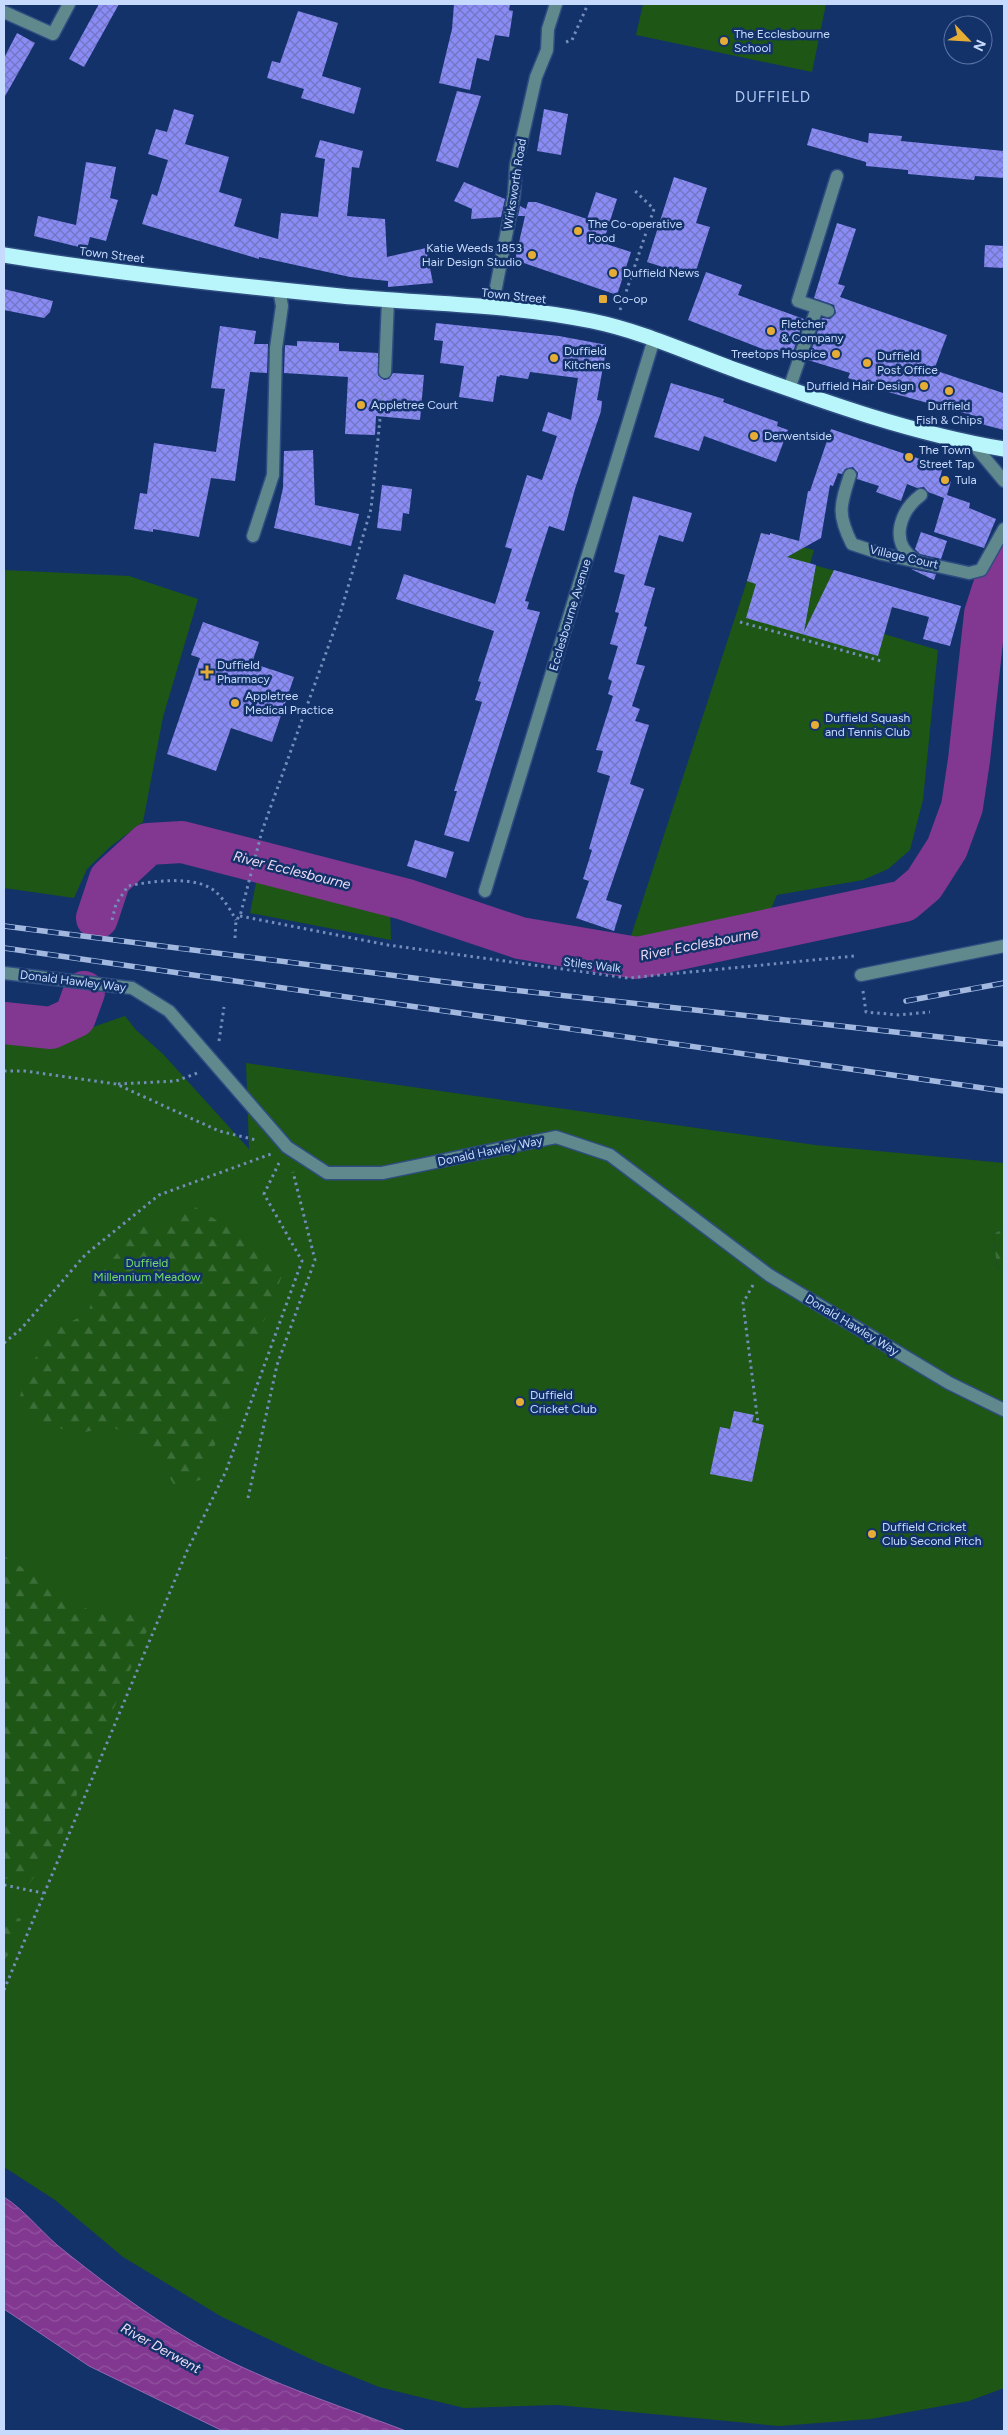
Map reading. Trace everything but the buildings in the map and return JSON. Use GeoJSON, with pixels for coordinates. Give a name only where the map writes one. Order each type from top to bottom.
{"type":"FeatureCollection","features":[{"type":"Feature","properties":{"kind":"highway","name":"Town Street"},"geometry":{"type":"LineString","coordinates":[[4,254],[97,268],[279,289],[492,308],[572,318],[614,327],[654,339],[865,416],[930,435],[1004,448]]}},
{"type":"Feature","properties":{"kind":"street"},"geometry":{"type":"LineString","coordinates":[[4,12],[52,34],[69,4]]}},
{"type":"Feature","properties":{"kind":"street","name":"Wirksworth Road"},"geometry":{"type":"LineString","coordinates":[[492,308],[514,195],[516,165],[536,77],[547,50],[548,29],[556,4]]}},
{"type":"Feature","properties":{"kind":"street"},"geometry":{"type":"LineString","coordinates":[[790,389],[822,309],[798,301],[838,176]]}},
{"type":"Feature","properties":{"kind":"street"},"geometry":{"type":"LineString","coordinates":[[253,536],[273,475],[276,348],[282,306],[279,289]]}},
{"type":"Feature","properties":{"kind":"street"},"geometry":{"type":"LineString","coordinates":[[385,372],[388,300]]}},
{"type":"Feature","properties":{"kind":"street","name":"Ecclesbourne Avenue"},"geometry":{"type":"LineString","coordinates":[[485,892],[654,339]]}},
{"type":"Feature","properties":{"kind":"street"},"geometry":{"type":"LineString","coordinates":[[973,444],[1004,481]]}},
{"type":"Feature","properties":{"kind":"street","name":"Village Court"},"geometry":{"type":"LineString","coordinates":[[850,475],[842,500],[842,524],[852,544],[882,554],[914,559],[969,573],[981,570],[1004,529]]}},
{"type":"Feature","properties":{"kind":"street"},"geometry":{"type":"LineString","coordinates":[[914,559],[905,553],[900,540],[901,522],[910,503],[921,496]]}},
{"type":"Feature","properties":{"kind":"street"},"geometry":{"type":"LineString","coordinates":[[861,975],[1004,946]]}},
{"type":"Feature","properties":{"kind":"street","name":"Donald Hawley Way"},"geometry":{"type":"LineString","coordinates":[[4,973],[132,988],[169,1011],[282,1152],[327,1173],[382,1173],[556,1137],[610,1155],[762,1270],[949,1384],[1004,1410]]}},
{"type":"Feature","properties":{"kind":"path"},"geometry":{"type":"LineString","coordinates":[[547,50],[572,40],[588,4]]}},
{"type":"Feature","properties":{"kind":"path"},"geometry":{"type":"LineString","coordinates":[[614,327],[654,209],[633,190]]}},
{"type":"Feature","properties":{"kind":"path"},"geometry":{"type":"LineString","coordinates":[[236,920],[240,916],[247,882],[262,831],[340,614],[371,509],[385,372]]}},
{"type":"Feature","properties":{"kind":"path"},"geometry":{"type":"LineString","coordinates":[[740,622],[881,661]]}},
{"type":"Feature","properties":{"kind":"path"},"geometry":{"type":"LineString","coordinates":[[112,920],[116,904],[128,886],[173,880],[196,884],[218,893],[236,920],[235,938]]}},
{"type":"Feature","properties":{"kind":"path","name":"Stiles Walk"},"geometry":{"type":"LineString","coordinates":[[240,916],[388,945],[628,978],[856,956]]}},
{"type":"Feature","properties":{"kind":"path"},"geometry":{"type":"LineString","coordinates":[[861,975],[866,1012],[899,1015],[930,1012]]}},
{"type":"Feature","properties":{"kind":"path"},"geometry":{"type":"LineString","coordinates":[[4,1071],[25,1071],[116,1084],[176,1082],[215,1066],[224,1007]]}},
{"type":"Feature","properties":{"kind":"path"},"geometry":{"type":"LineString","coordinates":[[116,1084],[219,1130],[257,1141]]}},
{"type":"Feature","properties":{"kind":"path"},"geometry":{"type":"LineString","coordinates":[[4,1343],[21,1329],[86,1255],[159,1194],[282,1152]]}},
{"type":"Feature","properties":{"kind":"path"},"geometry":{"type":"LineString","coordinates":[[248,1498],[277,1365],[314,1260],[282,1152]]}},
{"type":"Feature","properties":{"kind":"path"},"geometry":{"type":"LineString","coordinates":[[4,1990],[187,1551],[226,1471],[302,1261],[264,1194],[282,1152]]}},
{"type":"Feature","properties":{"kind":"path"},"geometry":{"type":"LineString","coordinates":[[758,1423],[743,1303],[762,1270]]}},
{"type":"Feature","properties":{"kind":"path"},"geometry":{"type":"LineString","coordinates":[[4,1885],[43,1893]]}},
{"type":"Feature","properties":{"kind":"green space"},"geometry":{"type":"Polygon","coordinates":[[[643,4],[826,4],[812,72],[636,35],[643,4]]]}},
{"type":"Feature","properties":{"kind":"green space","name":"Duffield Squash and Tennis Club"},"geometry":{"type":"Polygon","coordinates":[[[761,533],[769,535],[770,533],[795,540],[794,545],[814,550],[810,564],[843,573],[835,600],[890,615],[884,634],[938,650],[923,800],[910,850],[888,869],[863,880],[777,895],[767,918],[630,939],[747,581],[761,533]]]}},
{"type":"Feature","properties":{"kind":"green space"},"geometry":{"type":"Polygon","coordinates":[[[4,570],[129,576],[198,599],[163,717],[143,822],[110,847],[87,869],[74,898],[4,888],[4,570]]]}},
{"type":"Feature","properties":{"kind":"green space"},"geometry":{"type":"Polygon","coordinates":[[[258,873],[390,907],[391,940],[250,913],[258,873]]]}},
{"type":"Feature","properties":{"kind":"green space","name":"Duffield Millennium Meadow"},"geometry":{"type":"Polygon","coordinates":[[[125,1016],[136,1030],[163,1054],[249,1149],[246,1063],[815,1145],[1004,1163],[1004,1227],[993,1235],[997,1267],[1004,1270],[1004,2388],[969,2401],[871,2419],[779,2426],[557,2405],[464,2408],[379,2387],[317,2362],[222,2317],[123,2257],[55,2200],[4,2167],[4,1038],[61,1043],[90,1028],[125,1016]]]}},
{"type":"Feature","properties":{"kind":"green space","name":"Duffield Millennium Meadow"},"geometry":{"type":"Polygon","coordinates":[[[187,1202],[242,1236],[285,1268],[201,1480],[174,1485],[153,1449],[113,1427],[74,1434],[16,1410],[28,1369],[54,1330],[88,1313],[100,1276],[142,1220],[175,1226],[187,1202]]]}},
{"type":"Feature","properties":{"kind":"green space"},"geometry":{"type":"Polygon","coordinates":[[[1004,1227],[1004,1270],[997,1267],[993,1235],[1004,1227]]]}},
{"type":"Feature","properties":{"kind":"green space"},"geometry":{"type":"Polygon","coordinates":[[[4,1556],[89,1610],[125,1610],[152,1619],[92,1759],[80,1777],[76,1799],[57,1847],[29,1884],[4,1878],[4,1556]]]}},
{"type":"Feature","properties":{"kind":"green space"},"geometry":{"type":"Polygon","coordinates":[[[4,1913],[21,1919],[9,1954],[4,1960],[4,1913]]]}},
{"type":"Feature","properties":{"kind":"water","name":"River Derwent"},"geometry":{"type":"Polygon","coordinates":[[[4,2197],[57,2245],[89,2270],[139,2307],[190,2340],[269,2379],[406,2431],[223,2431],[89,2366],[4,2309],[4,2197]]]}},
{"type":"Feature","properties":{"kind":"waterway","name":"River Ecclesbourne"},"geometry":{"type":"LineString","coordinates":[[97,918],[110,879],[148,844],[182,842],[404,899],[520,938],[637,958],[904,901],[924,884],[947,848],[962,807],[985,614],[1004,563]]}},
{"type":"Feature","properties":{"kind":"waterway","name":"River Ecclesbourne"},"geometry":{"type":"LineString","coordinates":[[4,1023],[51,1028],[75,1017],[84,992]]}},
{"type":"Feature","properties":{"kind":"railway"},"geometry":{"type":"LineString","coordinates":[[4,926],[477,986],[1004,1044]]}},
{"type":"Feature","properties":{"kind":"railway"},"geometry":{"type":"LineString","coordinates":[[4,948],[1004,1091]]}},
{"type":"Feature","properties":{"kind":"railway"},"geometry":{"type":"LineString","coordinates":[[906,1001],[1004,983]]}},
{"type":"Feature","properties":{"kind":"place","name":"The Ecclesbourne School"},"geometry":{"type":"Point","coordinates":[724,41]}},
{"type":"Feature","properties":{"kind":"place","name":"The Co-operative Food"},"geometry":{"type":"Point","coordinates":[578,231]}},
{"type":"Feature","properties":{"kind":"place","name":"Katie Weeds 1853 Hair Design Studio"},"geometry":{"type":"Point","coordinates":[532,255]}},
{"type":"Feature","properties":{"kind":"place","name":"Duffield News"},"geometry":{"type":"Point","coordinates":[613,273]}},
{"type":"Feature","properties":{"kind":"place","name":"Co-op"},"geometry":{"type":"Point","coordinates":[603,299]}},
{"type":"Feature","properties":{"kind":"place","name":"Fletcher & Company"},"geometry":{"type":"Point","coordinates":[771,331]}},
{"type":"Feature","properties":{"kind":"place","name":"Treetops Hospice"},"geometry":{"type":"Point","coordinates":[836,354]}},
{"type":"Feature","properties":{"kind":"place","name":"Duffield Kitchens"},"geometry":{"type":"Point","coordinates":[554,358]}},
{"type":"Feature","properties":{"kind":"place","name":"Duffield Post Office"},"geometry":{"type":"Point","coordinates":[867,363]}},
{"type":"Feature","properties":{"kind":"place","name":"Duffield Hair Design"},"geometry":{"type":"Point","coordinates":[924,386]}},
{"type":"Feature","properties":{"kind":"place","name":"Duffield Fish & Chips"},"geometry":{"type":"Point","coordinates":[949,391]}},
{"type":"Feature","properties":{"kind":"place","name":"Appletree Court"},"geometry":{"type":"Point","coordinates":[361,405]}},
{"type":"Feature","properties":{"kind":"place","name":"Derwentside"},"geometry":{"type":"Point","coordinates":[754,436]}},
{"type":"Feature","properties":{"kind":"place","name":"The Town Street Tap"},"geometry":{"type":"Point","coordinates":[909,457]}},
{"type":"Feature","properties":{"kind":"place","name":"Tula"},"geometry":{"type":"Point","coordinates":[945,480]}},
{"type":"Feature","properties":{"kind":"place","name":"Duffield Pharmacy"},"geometry":{"type":"Point","coordinates":[207,672]}},
{"type":"Feature","properties":{"kind":"place","name":"Appletree Medical Practice"},"geometry":{"type":"Point","coordinates":[235,703]}},
{"type":"Feature","properties":{"kind":"place","name":"Duffield Squash and Tennis Club"},"geometry":{"type":"Point","coordinates":[815,725]}},
{"type":"Feature","properties":{"kind":"place","name":"Duffield Cricket Club"},"geometry":{"type":"Point","coordinates":[520,1402]}},
{"type":"Feature","properties":{"kind":"place","name":"Duffield Cricket Club Second Pitch"},"geometry":{"type":"Point","coordinates":[872,1534]}},
{"type":"Feature","properties":{"kind":"district","name":"DUFFIELD"},"geometry":{"type":"Point","coordinates":[773,97]}}]}
